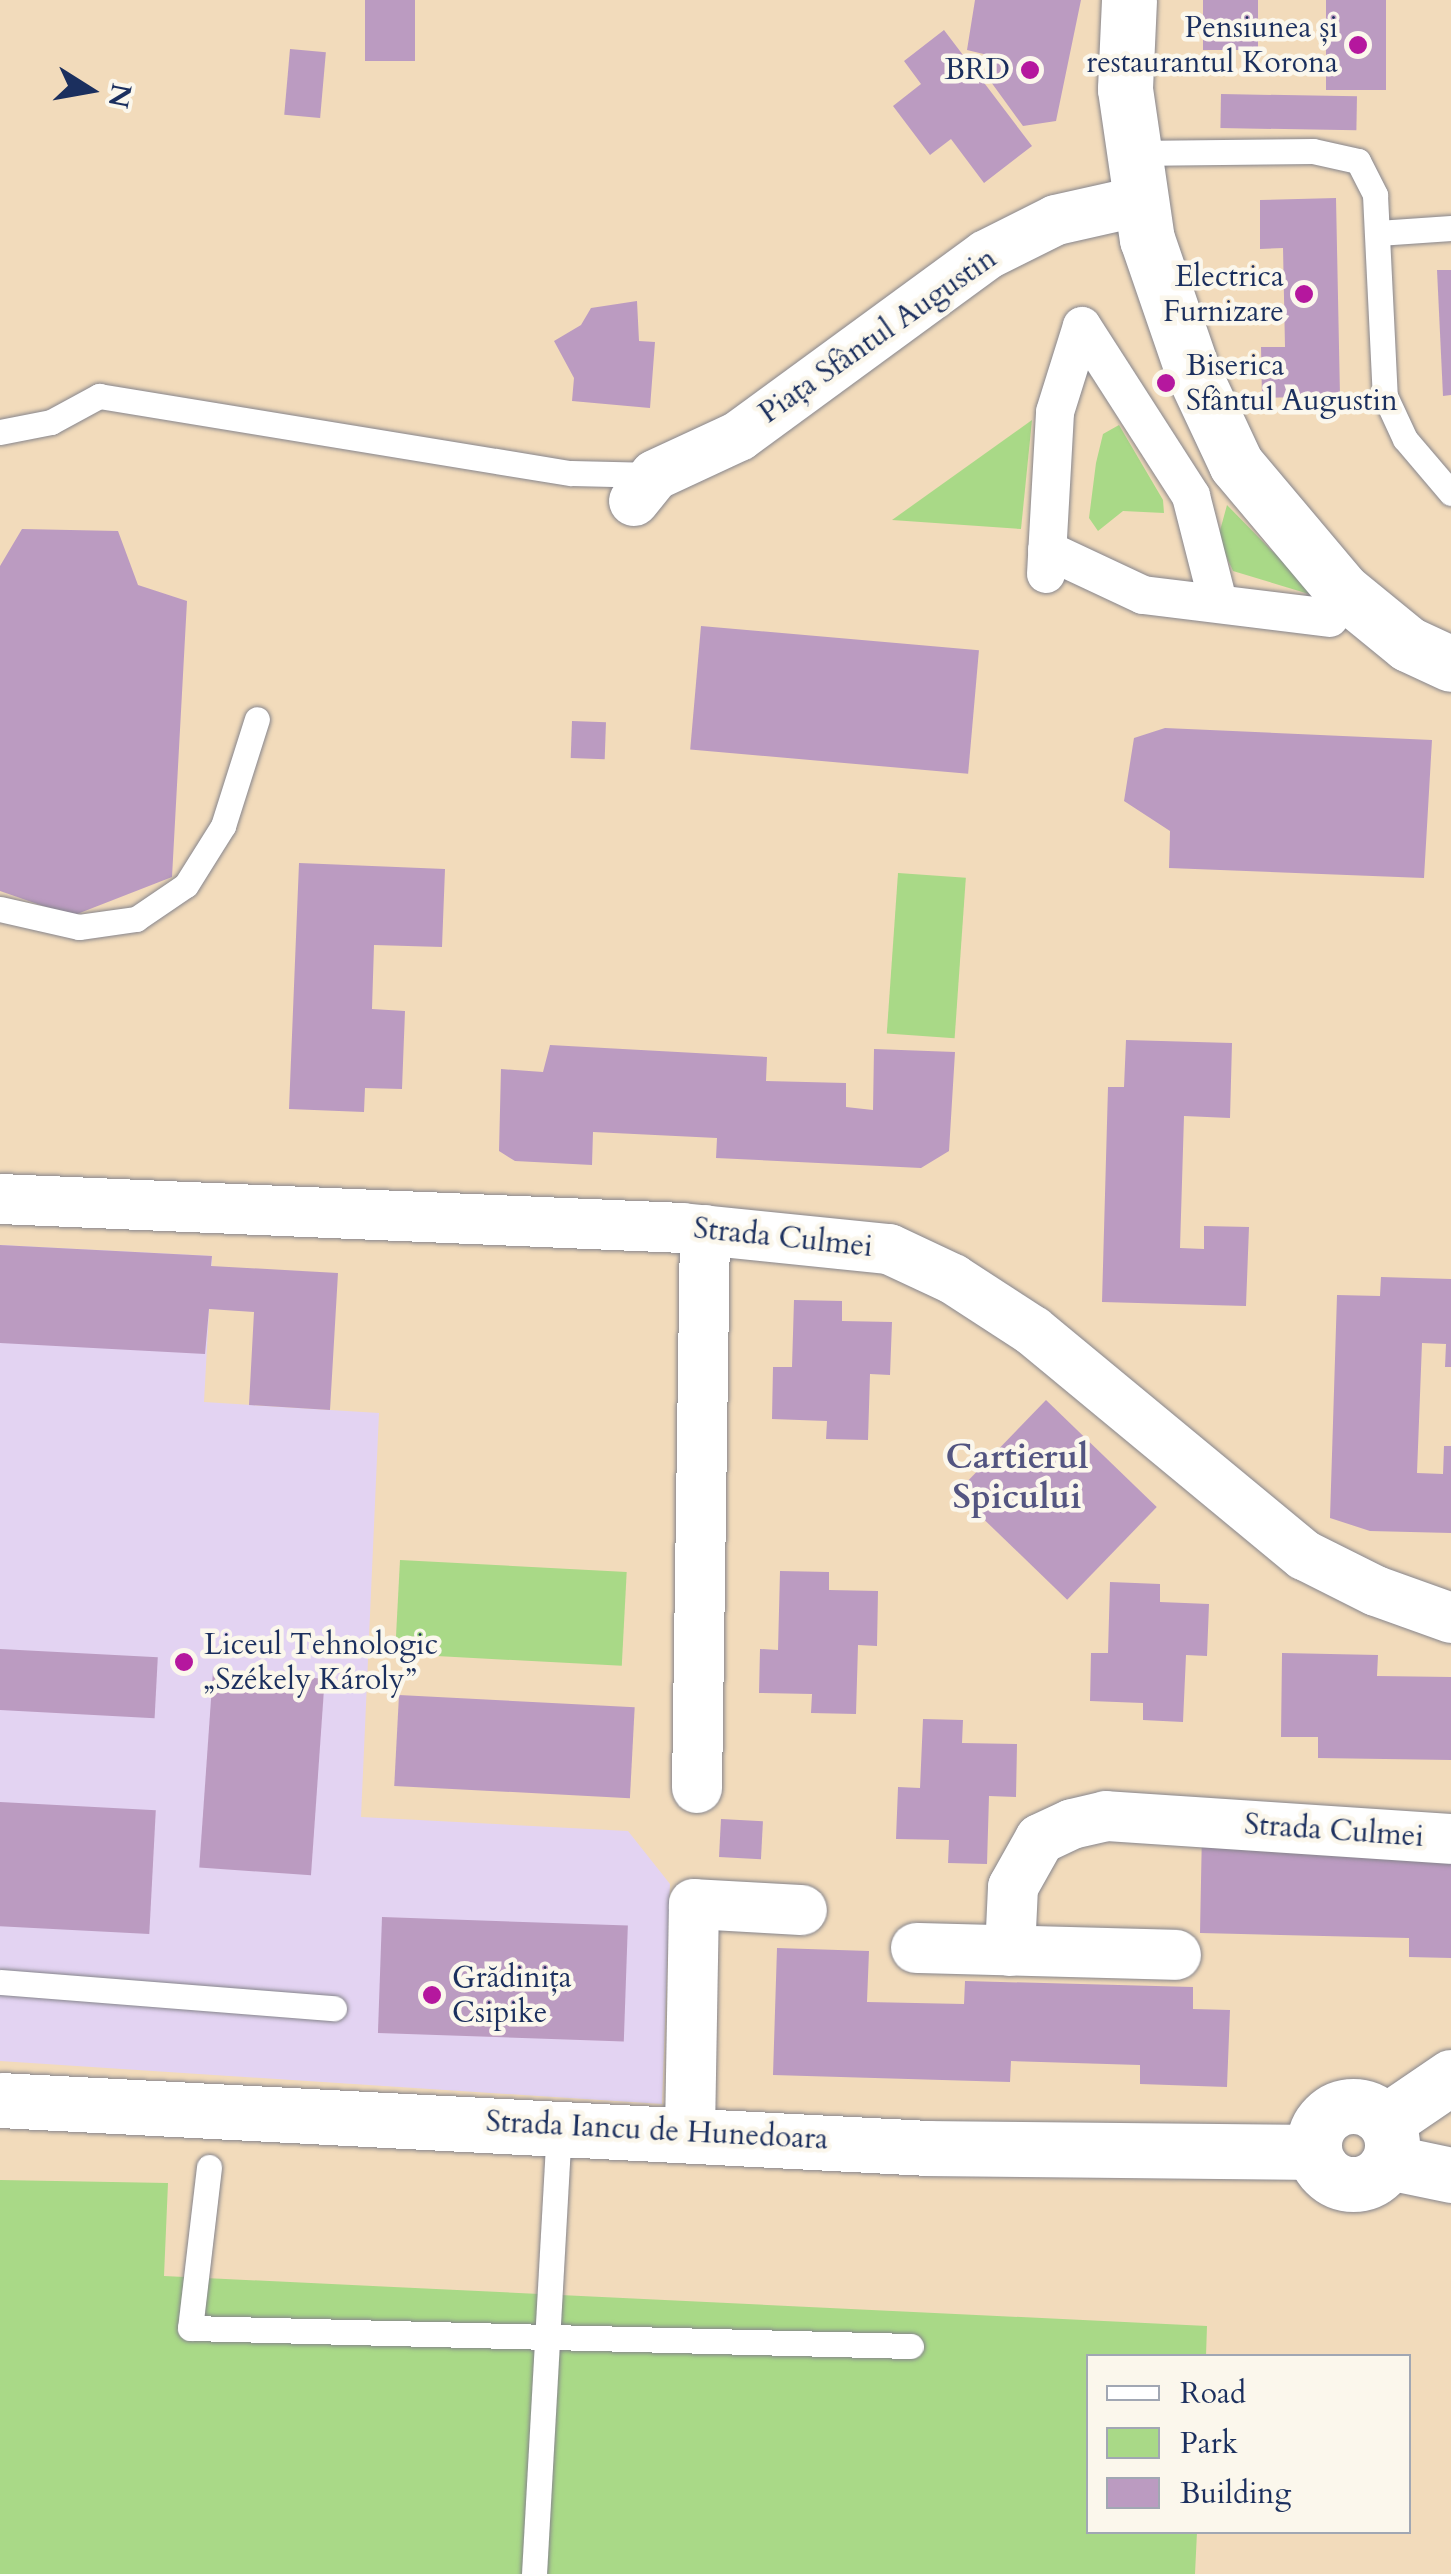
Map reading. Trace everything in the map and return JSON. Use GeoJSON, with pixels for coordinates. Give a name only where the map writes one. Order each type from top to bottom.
{"type":"FeatureCollection","features":[{"type":"Feature","properties":{"kind":"street"},"geometry":{"type":"LineString","coordinates":[[1129,0],[1125,90],[1136,177],[1162,292],[1236,464],[1342,590],[1408,644],[1451,664]]}},
{"type":"Feature","properties":{"kind":"street","name":"Piața Sfântul Augustin"},"geometry":{"type":"LineString","coordinates":[[644,488],[739,436],[986,255],[1136,177]]}},
{"type":"Feature","properties":{"kind":"street"},"geometry":{"type":"LineString","coordinates":[[1218,602],[1191,496],[1082,326],[1055,412],[1047,562],[1143,596],[1330,618]]}},
{"type":"Feature","properties":{"kind":"street","name":"Strada Culmei"},"geometry":{"type":"LineString","coordinates":[[0,1199],[704,1230],[889,1249],[952,1279],[1033,1331],[1304,1555],[1376,1591],[1451,1618]]}},
{"type":"Feature","properties":{"kind":"street"},"geometry":{"type":"LineString","coordinates":[[697,1788],[704,1230]]}},
{"type":"Feature","properties":{"kind":"street","name":"Strada Culmei"},"geometry":{"type":"LineString","coordinates":[[1010,1951],[1013,1887],[1040,1839],[1072,1824],[1106,1816],[1451,1838]]}},
{"type":"Feature","properties":{"kind":"street"},"geometry":{"type":"LineString","coordinates":[[690,2132],[694,1904],[802,1910]]}},
{"type":"Feature","properties":{"kind":"street"},"geometry":{"type":"LineString","coordinates":[[916,1948],[1176,1955]]}},
{"type":"Feature","properties":{"kind":"street"},"geometry":{"type":"LineString","coordinates":[[1451,2077],[1387,2142],[1451,2174]]}},
{"type":"Feature","properties":{"kind":"street","name":"Strada Iancu de Hunedoara"},"geometry":{"type":"LineString","coordinates":[[0,2100],[226,2101],[927,2148],[1314,2152],[1326,2173],[1348,2184],[1372,2180],[1387,2142]]}},
{"type":"Feature","properties":{"kind":"lane"},"geometry":{"type":"LineString","coordinates":[[1136,177],[1339,154],[1368,172],[1378,232],[1385,396],[1404,439],[1451,493]]}},
{"type":"Feature","properties":{"kind":"lane"},"geometry":{"type":"LineString","coordinates":[[1378,232],[1451,228]]}},
{"type":"Feature","properties":{"kind":"lane"},"geometry":{"type":"LineString","coordinates":[[0,432],[51,422],[99,396],[644,488]]}},
{"type":"Feature","properties":{"kind":"lane"},"geometry":{"type":"LineString","coordinates":[[0,909],[79,927],[136,918],[186,885],[223,826],[257,719]]}},
{"type":"Feature","properties":{"kind":"lane"},"geometry":{"type":"LineString","coordinates":[[0,1982],[334,2008]]}},
{"type":"Feature","properties":{"kind":"lane"},"geometry":{"type":"LineString","coordinates":[[534,2574],[559,2124]]}},
{"type":"Feature","properties":{"kind":"lane"},"geometry":{"type":"LineString","coordinates":[[209,2166],[190,2328],[911,2346]]}},
{"type":"Feature","properties":{"kind":"shaded area","name":"Liceul Tehnologic „Székely Károly”"},"geometry":{"type":"Polygon","coordinates":[[[0,1245],[212,1256],[204,1402],[379,1413],[361,1817],[628,1831],[670,1884],[662,2104],[0,2061],[0,1245]]]}},
{"type":"Feature","properties":{"kind":"green space"},"geometry":{"type":"Polygon","coordinates":[[[1032,420],[1021,529],[892,520],[1032,420]]]}},
{"type":"Feature","properties":{"kind":"green space"},"geometry":{"type":"Polygon","coordinates":[[[1119,425],[1163,500],[1164,513],[1123,511],[1098,531],[1089,518],[1096,463],[1103,434],[1119,425]]]}},
{"type":"Feature","properties":{"kind":"green space"},"geometry":{"type":"Polygon","coordinates":[[[1227,505],[1272,551],[1332,601],[1233,571],[1218,538],[1227,505]]]}},
{"type":"Feature","properties":{"kind":"green space"},"geometry":{"type":"Polygon","coordinates":[[[898,873],[966,878],[955,1038],[887,1034],[898,873]]]}},
{"type":"Feature","properties":{"kind":"green space"},"geometry":{"type":"Polygon","coordinates":[[[400,1560],[627,1572],[622,1666],[395,1654],[400,1560]]]}},
{"type":"Feature","properties":{"kind":"green space"},"geometry":{"type":"Polygon","coordinates":[[[0,2180],[168,2183],[164,2276],[1207,2326],[1206,2354],[1086,2354],[1086,2534],[1197,2534],[1195,2574],[0,2574],[0,2180]]]}},
{"type":"Feature","properties":{"kind":"building"},"geometry":{"type":"Polygon","coordinates":[[[365,0],[415,0],[415,61],[365,61],[365,0]]]}},
{"type":"Feature","properties":{"kind":"building","name":"BRD"},"geometry":{"type":"Polygon","coordinates":[[[975,0],[1081,0],[1056,121],[1023,126],[991,82],[996,57],[967,50],[975,0]]]}},
{"type":"Feature","properties":{"kind":"building"},"geometry":{"type":"Polygon","coordinates":[[[1203,0],[1258,0],[1258,50],[1203,50],[1203,0]]]}},
{"type":"Feature","properties":{"kind":"building","name":"Pensiunea și restaurantul Korona"},"geometry":{"type":"Polygon","coordinates":[[[1326,0],[1386,0],[1386,90],[1326,90],[1326,0]]]}},
{"type":"Feature","properties":{"kind":"building"},"geometry":{"type":"Polygon","coordinates":[[[944,30],[1032,146],[984,183],[951,139],[930,155],[893,106],[921,84],[904,61],[944,30]]]}},
{"type":"Feature","properties":{"kind":"building"},"geometry":{"type":"Polygon","coordinates":[[[290,49],[326,52],[320,118],[284,115],[290,49]]]}},
{"type":"Feature","properties":{"kind":"building"},"geometry":{"type":"Polygon","coordinates":[[[1221,94],[1357,96],[1356,130],[1220,128],[1221,94]]]}},
{"type":"Feature","properties":{"kind":"building"},"geometry":{"type":"Polygon","coordinates":[[[1336,198],[1340,396],[1262,398],[1261,347],[1285,347],[1283,248],[1260,249],[1260,200],[1336,198]]]}},
{"type":"Feature","properties":{"kind":"building"},"geometry":{"type":"Polygon","coordinates":[[[1437,270],[1451,270],[1451,395],[1443,396],[1437,270]]]}},
{"type":"Feature","properties":{"kind":"building"},"geometry":{"type":"Polygon","coordinates":[[[637,301],[639,341],[655,342],[650,408],[572,401],[574,378],[554,341],[581,325],[591,308],[637,301]]]}},
{"type":"Feature","properties":{"kind":"building"},"geometry":{"type":"Polygon","coordinates":[[[22,529],[118,531],[138,585],[187,601],[172,877],[72,916],[0,891],[0,566],[22,529]]]}},
{"type":"Feature","properties":{"kind":"building"},"geometry":{"type":"Polygon","coordinates":[[[701,626],[979,650],[968,774],[690,750],[701,626]]]}},
{"type":"Feature","properties":{"kind":"building"},"geometry":{"type":"Polygon","coordinates":[[[572,721],[606,722],[605,759],[571,758],[572,721]]]}},
{"type":"Feature","properties":{"kind":"building"},"geometry":{"type":"Polygon","coordinates":[[[1165,728],[1432,740],[1424,878],[1169,868],[1170,831],[1124,801],[1134,738],[1165,728]]]}},
{"type":"Feature","properties":{"kind":"building"},"geometry":{"type":"Polygon","coordinates":[[[299,863],[445,869],[442,947],[374,945],[372,1009],[405,1011],[402,1089],[365,1088],[364,1112],[289,1109],[299,863]]]}},
{"type":"Feature","properties":{"kind":"building"},"geometry":{"type":"Polygon","coordinates":[[[1126,1040],[1232,1043],[1230,1118],[1184,1116],[1180,1248],[1204,1249],[1204,1226],[1249,1227],[1246,1306],[1102,1302],[1108,1087],[1124,1087],[1126,1040]]]}},
{"type":"Feature","properties":{"kind":"building"},"geometry":{"type":"Polygon","coordinates":[[[550,1045],[767,1057],[766,1081],[846,1083],[846,1107],[873,1110],[874,1049],[955,1052],[949,1151],[921,1168],[716,1158],[717,1138],[593,1132],[592,1165],[515,1161],[499,1151],[501,1069],[543,1072],[550,1045]]]}},
{"type":"Feature","properties":{"kind":"building"},"geometry":{"type":"Polygon","coordinates":[[[0,1245],[212,1256],[211,1266],[338,1273],[330,1410],[249,1405],[254,1312],[209,1309],[205,1354],[0,1343],[0,1245]]]}},
{"type":"Feature","properties":{"kind":"building"},"geometry":{"type":"Polygon","coordinates":[[[1381,1277],[1451,1279],[1451,1367],[1445,1367],[1446,1344],[1422,1343],[1417,1473],[1443,1474],[1444,1446],[1451,1446],[1451,1533],[1370,1531],[1330,1518],[1337,1295],[1380,1296],[1381,1277]]]}},
{"type":"Feature","properties":{"kind":"building"},"geometry":{"type":"Polygon","coordinates":[[[794,1300],[842,1301],[842,1321],[892,1322],[890,1375],[870,1374],[868,1440],[826,1439],[827,1421],[772,1419],[773,1367],[792,1367],[794,1300]]]}},
{"type":"Feature","properties":{"kind":"building"},"geometry":{"type":"Polygon","coordinates":[[[1046,1400],[1157,1507],[1067,1600],[956,1493],[1046,1400]]]}},
{"type":"Feature","properties":{"kind":"building"},"geometry":{"type":"Polygon","coordinates":[[[780,1571],[829,1572],[829,1590],[878,1591],[877,1646],[858,1645],[856,1714],[811,1713],[812,1694],[759,1693],[760,1649],[778,1650],[780,1571]]]}},
{"type":"Feature","properties":{"kind":"building"},"geometry":{"type":"Polygon","coordinates":[[[1110,1582],[1160,1584],[1160,1602],[1209,1604],[1207,1656],[1186,1655],[1183,1722],[1143,1720],[1143,1703],[1090,1701],[1091,1653],[1108,1653],[1110,1582]]]}},
{"type":"Feature","properties":{"kind":"building"},"geometry":{"type":"Polygon","coordinates":[[[0,1649],[158,1657],[155,1718],[0,1710],[0,1649]]]}},
{"type":"Feature","properties":{"kind":"building"},"geometry":{"type":"Polygon","coordinates":[[[1282,1653],[1378,1655],[1377,1676],[1451,1677],[1451,1760],[1318,1758],[1318,1737],[1281,1737],[1282,1653]]]}},
{"type":"Feature","properties":{"kind":"building"},"geometry":{"type":"Polygon","coordinates":[[[213,1671],[325,1679],[311,1875],[199,1868],[213,1671]]]}},
{"type":"Feature","properties":{"kind":"building"},"geometry":{"type":"Polygon","coordinates":[[[399,1695],[635,1707],[630,1798],[394,1786],[399,1695]]]}},
{"type":"Feature","properties":{"kind":"building"},"geometry":{"type":"Polygon","coordinates":[[[923,1719],[963,1720],[962,1743],[1017,1744],[1016,1797],[989,1796],[987,1864],[948,1863],[949,1840],[896,1839],[898,1787],[920,1788],[923,1719]]]}},
{"type":"Feature","properties":{"kind":"building"},"geometry":{"type":"Polygon","coordinates":[[[0,1802],[156,1810],[149,1934],[0,1926],[0,1802]]]}},
{"type":"Feature","properties":{"kind":"building"},"geometry":{"type":"Polygon","coordinates":[[[721,1819],[763,1821],[761,1859],[719,1857],[721,1819]]]}},
{"type":"Feature","properties":{"kind":"building"},"geometry":{"type":"Polygon","coordinates":[[[1202,1830],[1451,1858],[1451,1958],[1409,1957],[1409,1938],[1200,1933],[1202,1830]]]}},
{"type":"Feature","properties":{"kind":"building"},"geometry":{"type":"Polygon","coordinates":[[[382,1917],[628,1926],[624,2042],[378,2033],[382,1917]]]}},
{"type":"Feature","properties":{"kind":"building"},"geometry":{"type":"Polygon","coordinates":[[[777,1948],[869,1951],[867,2002],[964,2004],[965,1981],[1193,1987],[1193,2009],[1230,2010],[1227,2087],[1140,2084],[1140,2065],[1011,2061],[1010,2082],[773,2075],[777,1948]]]}},
{"type":"Feature","properties":{"kind":"place","name":"Pensiunea și restaurantul Korona"},"geometry":{"type":"Point","coordinates":[1358,45]}},
{"type":"Feature","properties":{"kind":"place","name":"BRD"},"geometry":{"type":"Point","coordinates":[1030,70]}},
{"type":"Feature","properties":{"kind":"place","name":"Electrica Furnizare"},"geometry":{"type":"Point","coordinates":[1304,294]}},
{"type":"Feature","properties":{"kind":"place","name":"Biserica Sfântul Augustin"},"geometry":{"type":"Point","coordinates":[1166,383]}},
{"type":"Feature","properties":{"kind":"place","name":"Liceul Tehnologic „Székely Károly”"},"geometry":{"type":"Point","coordinates":[184,1662]}},
{"type":"Feature","properties":{"kind":"place","name":"Grădiniţa Csipike"},"geometry":{"type":"Point","coordinates":[432,1995]}},
{"type":"Feature","properties":{"kind":"district","name":"Cartierul Spicului"},"geometry":{"type":"Point","coordinates":[1017,1477]}}]}
